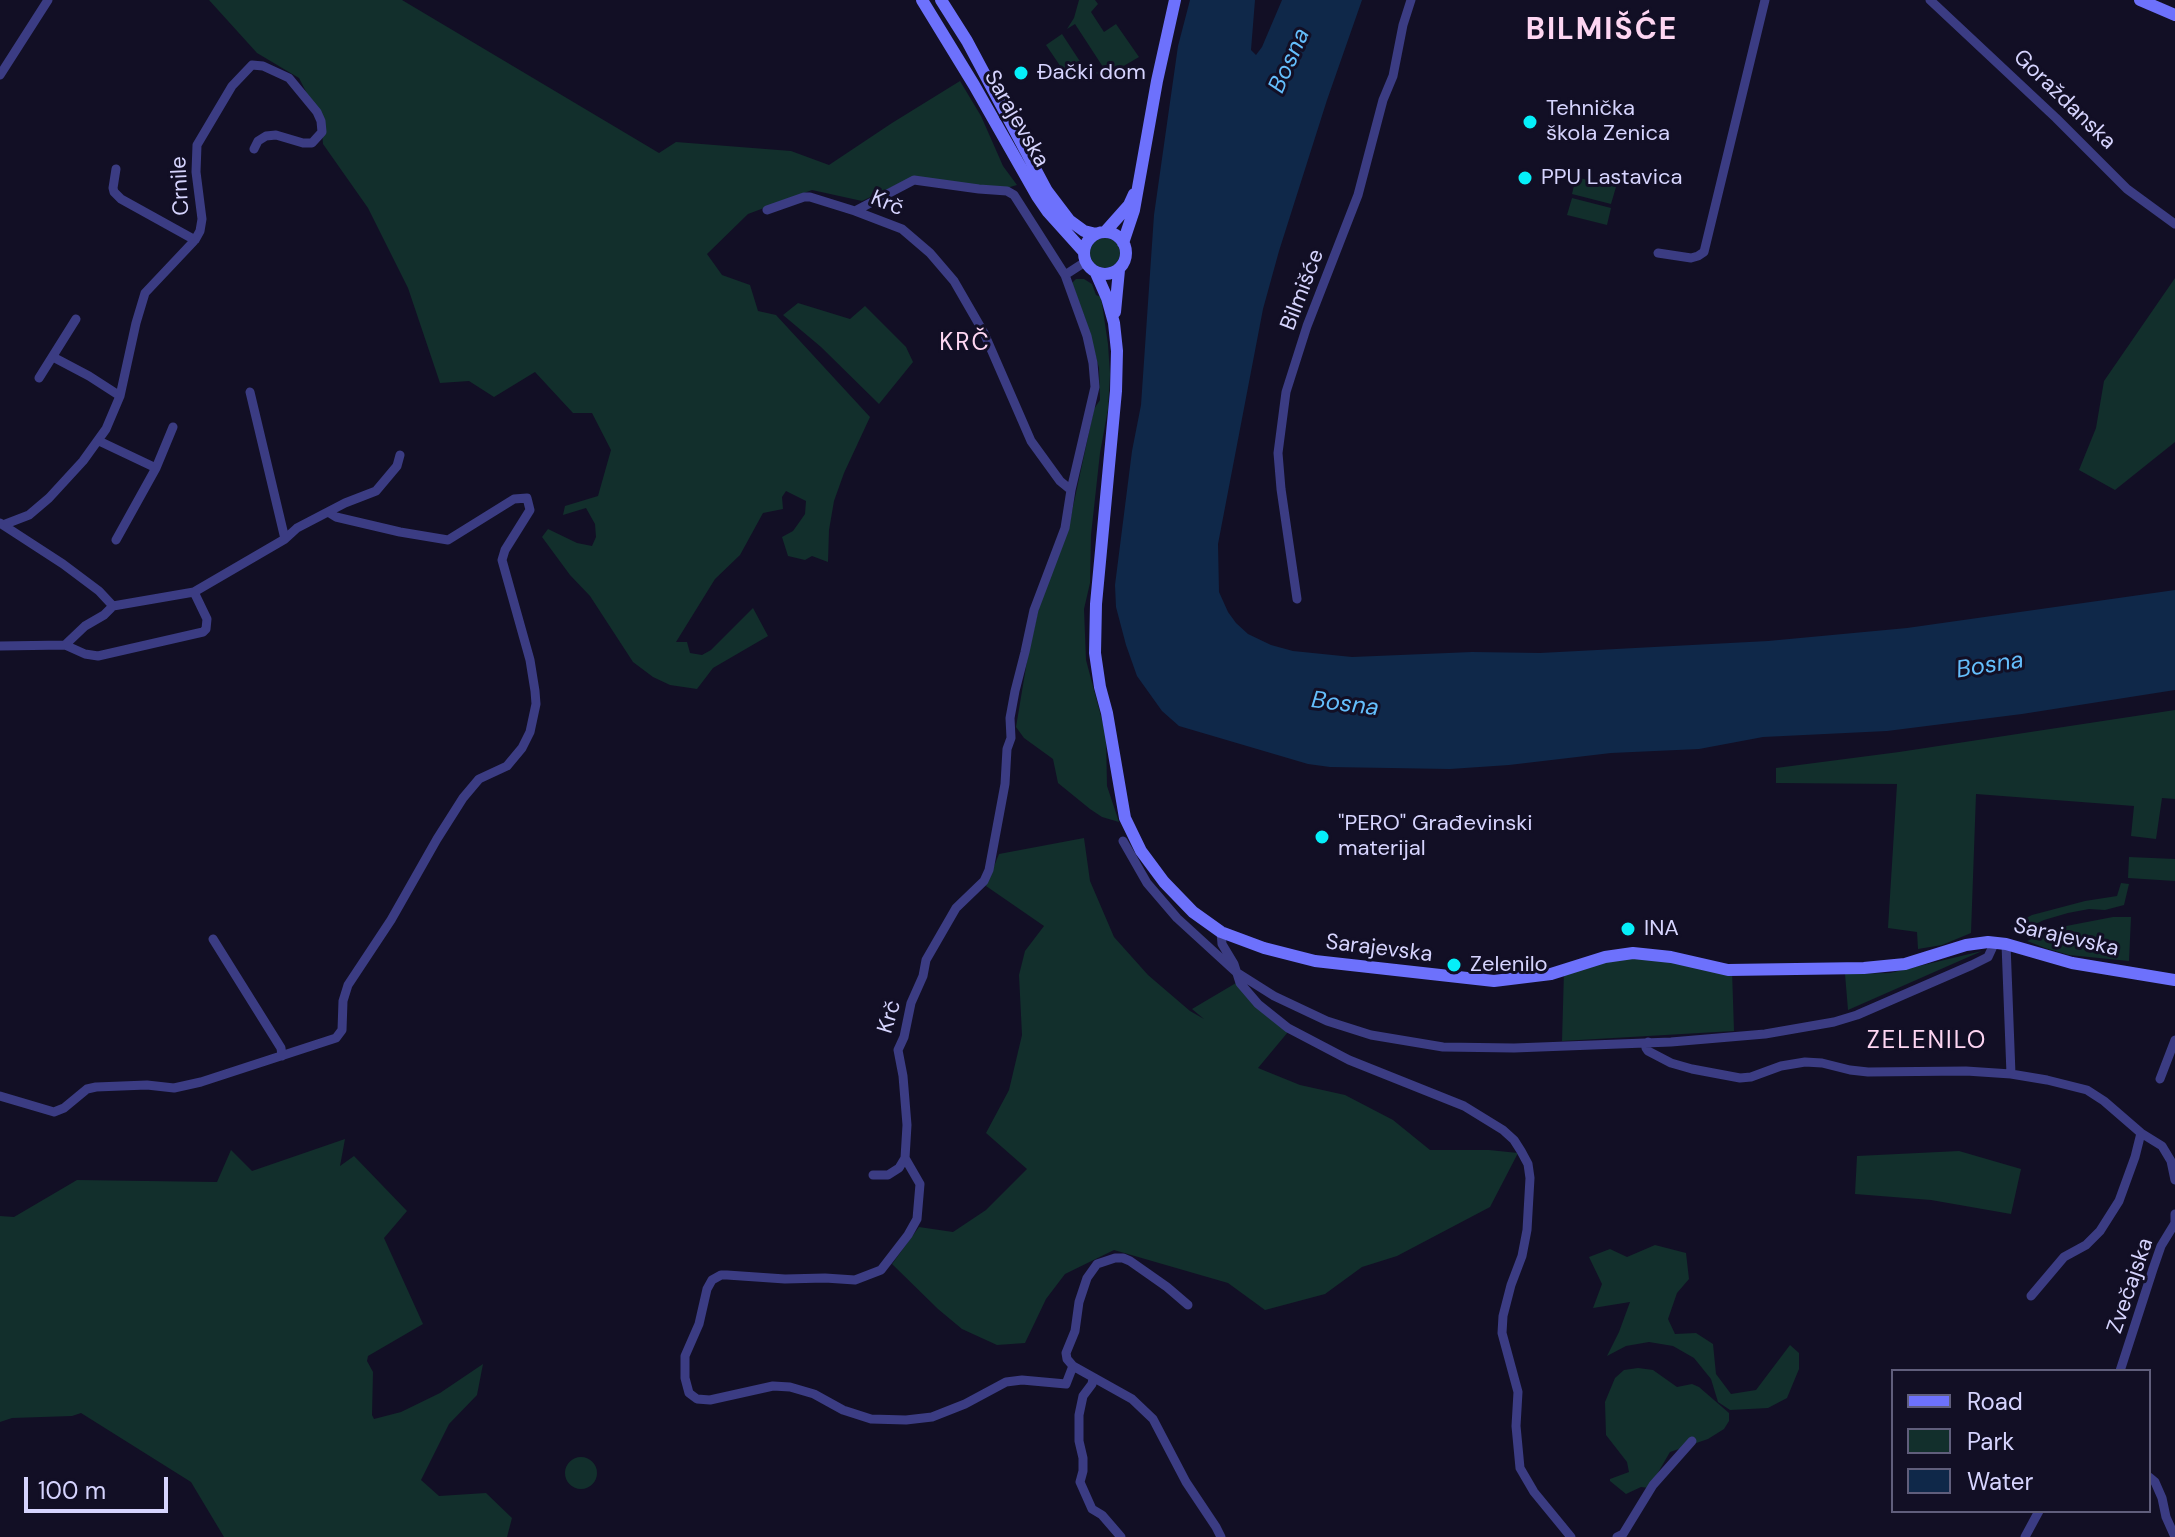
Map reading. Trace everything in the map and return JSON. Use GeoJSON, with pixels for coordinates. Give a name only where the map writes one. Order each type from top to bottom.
{"type":"FeatureCollection","features":[{"type":"Feature","properties":{"kind":"main road","name":"Sarajevska"},"geometry":{"type":"LineString","coordinates":[[922,0],[1037,196],[1085,257]]}},
{"type":"Feature","properties":{"kind":"main road","name":"Sarajevska"},"geometry":{"type":"LineString","coordinates":[[941,0],[967,41],[1053,199],[1069,220],[1084,231],[1100,233]]}},
{"type":"Feature","properties":{"kind":"main road"},"geometry":{"type":"LineString","coordinates":[[1123,243],[1131,223],[1175,0]]}},
{"type":"Feature","properties":{"kind":"main road"},"geometry":{"type":"LineString","coordinates":[[2140,0],[2175,15]]}},
{"type":"Feature","properties":{"kind":"main road"},"geometry":{"type":"LineString","coordinates":[[1100,233],[1117,236],[1123,243],[1126,257],[1119,270],[1108,275],[1096,273],[1085,257],[1088,241],[1129,205],[1139,184]]}},
{"type":"Feature","properties":{"kind":"main road","name":"Sarajevska"},"geometry":{"type":"LineString","coordinates":[[1114,323],[1119,270]]}},
{"type":"Feature","properties":{"kind":"main road","name":"Sarajevska"},"geometry":{"type":"LineString","coordinates":[[1096,273],[1114,323],[1117,351],[1096,604],[1095,653],[1100,687],[1125,818],[1141,851],[1164,882],[1193,912],[1221,932],[1264,948],[1315,961],[1494,981],[1551,974],[1605,957],[1633,953],[1671,957],[1728,970],[1864,968],[1905,964],[1966,945],[2001,943],[2072,963],[2175,980]]}},
{"type":"Feature","properties":{"kind":"street"},"geometry":{"type":"LineString","coordinates":[[0,75],[48,0]]}},
{"type":"Feature","properties":{"kind":"street","name":"Bilmišće"},"geometry":{"type":"LineString","coordinates":[[1297,599],[1278,453],[1286,392],[1307,326],[1358,195],[1383,100],[1393,76],[1411,0]]}},
{"type":"Feature","properties":{"kind":"street"},"geometry":{"type":"LineString","coordinates":[[1658,253],[1691,258],[1704,252],[1765,0]]}},
{"type":"Feature","properties":{"kind":"street","name":"Goraždanska"},"geometry":{"type":"LineString","coordinates":[[1930,0],[2127,189],[2175,224]]}},
{"type":"Feature","properties":{"kind":"street","name":"Crnile"},"geometry":{"type":"LineString","coordinates":[[1,524],[29,515],[49,498],[83,461],[106,429],[120,396],[145,293],[200,231],[202,219],[196,172],[197,145],[232,86],[252,65],[263,66],[289,78],[317,112],[322,132],[312,143],[276,135],[266,136],[258,141],[254,149]]}},
{"type":"Feature","properties":{"kind":"street"},"geometry":{"type":"LineString","coordinates":[[116,169],[113,188],[118,196],[195,240]]}},
{"type":"Feature","properties":{"kind":"street","name":"Krč"},"geometry":{"type":"LineString","coordinates":[[855,211],[914,180],[1007,191],[1014,195],[1065,275],[1087,336],[1095,387],[1065,528],[1034,610],[1015,691],[1005,784],[989,870],[984,881],[956,908],[926,960],[898,1050],[907,1125],[905,1158],[920,1184],[917,1219],[881,1270],[855,1280],[727,1275],[712,1280],[699,1324],[685,1356],[685,1378],[689,1393],[697,1399],[710,1400],[773,1386],[790,1387],[871,1419],[906,1420],[932,1417],[1006,1382],[1022,1380],[1066,1384],[1073,1366]]}},
{"type":"Feature","properties":{"kind":"street"},"geometry":{"type":"LineString","coordinates":[[767,210],[810,197],[855,211]]}},
{"type":"Feature","properties":{"kind":"street","name":"Krč"},"geometry":{"type":"LineString","coordinates":[[855,211],[902,229],[930,253],[954,281],[984,333],[1031,441],[1071,490]]}},
{"type":"Feature","properties":{"kind":"street"},"geometry":{"type":"LineString","coordinates":[[1065,275],[1085,257]]}},
{"type":"Feature","properties":{"kind":"street"},"geometry":{"type":"LineString","coordinates":[[39,378],[76,319]]}},
{"type":"Feature","properties":{"kind":"street"},"geometry":{"type":"LineString","coordinates":[[53,357],[120,396]]}},
{"type":"Feature","properties":{"kind":"street"},"geometry":{"type":"LineString","coordinates":[[250,392],[285,539]]}},
{"type":"Feature","properties":{"kind":"street"},"geometry":{"type":"LineString","coordinates":[[116,540],[156,468],[173,427]]}},
{"type":"Feature","properties":{"kind":"street"},"geometry":{"type":"LineString","coordinates":[[99,441],[156,468]]}},
{"type":"Feature","properties":{"kind":"street"},"geometry":{"type":"LineString","coordinates":[[65,645],[113,606],[194,592],[285,539],[297,528],[376,491],[397,466],[400,455]]}},
{"type":"Feature","properties":{"kind":"street"},"geometry":{"type":"LineString","coordinates":[[0,1096],[54,1112],[64,1108],[87,1089],[147,1085],[174,1088],[336,1038],[342,1030],[343,1001],[348,985],[391,920],[463,798],[479,779],[507,766],[522,748],[530,732],[536,704],[534,679],[502,560],[530,510],[527,498],[514,499],[448,540],[400,532],[336,517],[328,512]]}},
{"type":"Feature","properties":{"kind":"street"},"geometry":{"type":"LineString","coordinates":[[1,524],[75,573],[113,606]]}},
{"type":"Feature","properties":{"kind":"street"},"geometry":{"type":"LineString","coordinates":[[0,646],[65,645],[98,656],[203,632],[207,619],[194,592]]}},
{"type":"Feature","properties":{"kind":"street"},"geometry":{"type":"LineString","coordinates":[[1123,841],[1147,883],[1177,918],[1236,972],[1274,996],[1327,1021],[1371,1035],[1443,1047],[1514,1048],[1671,1042],[1765,1034],[1834,1022],[1857,1015],[1988,957],[2001,943]]}},
{"type":"Feature","properties":{"kind":"street"},"geometry":{"type":"LineString","coordinates":[[1221,932],[1222,944],[1234,964],[1240,983],[1247,993],[1288,1028],[1349,1060],[1464,1106],[1503,1130],[1521,1151],[1528,1164],[1530,1178],[1527,1230],[1503,1316],[1502,1333],[1518,1392],[1516,1426],[1520,1468],[1534,1492],[1571,1537]]}},
{"type":"Feature","properties":{"kind":"street"},"geometry":{"type":"LineString","coordinates":[[213,939],[281,1048],[282,1056]]}},
{"type":"Feature","properties":{"kind":"street"},"geometry":{"type":"LineString","coordinates":[[2001,943],[2011,1074]]}},
{"type":"Feature","properties":{"kind":"street"},"geometry":{"type":"LineString","coordinates":[[2160,1079],[2175,1040]]}},
{"type":"Feature","properties":{"kind":"street"},"geometry":{"type":"LineString","coordinates":[[1648,1042],[1648,1051],[1671,1063],[1740,1078],[1805,1062],[1868,1072],[1950,1071],[2011,1074],[2047,1080],[2087,1090],[2141,1133],[2175,1151]]}},
{"type":"Feature","properties":{"kind":"street"},"geometry":{"type":"LineString","coordinates":[[2031,1296],[2064,1257],[2086,1245],[2100,1231],[2119,1201],[2141,1133]]}},
{"type":"Feature","properties":{"kind":"street"},"geometry":{"type":"LineString","coordinates":[[2162,1146],[2171,1161],[2175,1180]]}},
{"type":"Feature","properties":{"kind":"street"},"geometry":{"type":"LineString","coordinates":[[873,1175],[888,1175],[899,1168],[905,1158]]}},
{"type":"Feature","properties":{"kind":"street","name":"Zvečajska"},"geometry":{"type":"LineString","coordinates":[[2121,1369],[2161,1246],[2175,1223],[2175,1214]]}},
{"type":"Feature","properties":{"kind":"street"},"geometry":{"type":"LineString","coordinates":[[1188,1305],[1126,1259],[1115,1258],[1097,1264],[1087,1278],[1079,1302],[1075,1331],[1066,1353],[1073,1366],[1132,1399],[1153,1419],[1186,1482],[1221,1537]]}},
{"type":"Feature","properties":{"kind":"street"},"geometry":{"type":"LineString","coordinates":[[1093,1378],[1083,1396],[1079,1415],[1079,1441],[1083,1458],[1080,1482],[1092,1509],[1102,1515],[1121,1537]]}},
{"type":"Feature","properties":{"kind":"street"},"geometry":{"type":"LineString","coordinates":[[1617,1537],[1623,1534],[1653,1485],[1692,1441]]}},
{"type":"Feature","properties":{"kind":"street"},"geometry":{"type":"LineString","coordinates":[[2151,1479],[2162,1498],[2175,1537]]}},
{"type":"Feature","properties":{"kind":"street"},"geometry":{"type":"LineString","coordinates":[[2025,1537],[2038,1513]]}},
{"type":"Feature","properties":{"kind":"green space"},"geometry":{"type":"Polygon","coordinates":[[[209,0],[402,0],[659,153],[676,142],[791,151],[829,165],[960,81],[981,116],[1003,166],[1017,185],[985,188],[913,177],[862,201],[812,190],[748,214],[707,254],[722,275],[750,285],[758,311],[776,315],[870,417],[834,501],[828,562],[812,556],[805,560],[788,556],[782,537],[793,531],[805,514],[806,501],[786,491],[782,497],[783,509],[763,513],[740,555],[715,579],[676,642],[687,642],[690,653],[702,655],[711,650],[753,608],[768,636],[713,668],[697,689],[670,685],[633,662],[590,596],[542,537],[548,529],[577,543],[592,546],[596,537],[595,524],[586,508],[563,515],[565,506],[598,496],[611,450],[592,413],[573,413],[535,372],[494,397],[469,381],[440,383],[408,288],[368,208],[323,144],[321,121],[299,78],[257,53],[209,0]]]}},
{"type":"Feature","properties":{"kind":"green space"},"geometry":{"type":"Polygon","coordinates":[[[1079,0],[1095,0],[1098,4],[1091,12],[1104,32],[1116,24],[1139,57],[1103,78],[1096,73],[1103,67],[1075,24],[1067,29],[1079,0]]]}},
{"type":"Feature","properties":{"kind":"green space"},"geometry":{"type":"Polygon","coordinates":[[[1062,34],[1083,66],[1067,76],[1046,45],[1062,34]]]}},
{"type":"Feature","properties":{"kind":"green space"},"geometry":{"type":"Polygon","coordinates":[[[1576,177],[1616,187],[1611,204],[1572,194],[1576,177]]]}},
{"type":"Feature","properties":{"kind":"green space"},"geometry":{"type":"Polygon","coordinates":[[[1572,198],[1611,208],[1607,225],[1567,215],[1572,198]]]}},
{"type":"Feature","properties":{"kind":"green space"},"geometry":{"type":"Polygon","coordinates":[[[1105,238],[1116,242],[1120,253],[1116,264],[1105,268],[1094,264],[1090,253],[1094,242],[1105,238]]]}},
{"type":"Feature","properties":{"kind":"green space"},"geometry":{"type":"Polygon","coordinates":[[[2175,278],[2175,442],[2115,490],[2079,470],[2096,428],[2104,381],[2175,278]]]}},
{"type":"Feature","properties":{"kind":"green space"},"geometry":{"type":"Polygon","coordinates":[[[1076,279],[1092,284],[1096,295],[1101,297],[1108,344],[1108,409],[1091,535],[1090,583],[1084,609],[1086,660],[1106,735],[1107,786],[1119,822],[1102,817],[1058,783],[1053,759],[1024,738],[1016,727],[1040,603],[1068,530],[1094,409],[1100,400],[1099,368],[1072,283],[1076,279]]]}},
{"type":"Feature","properties":{"kind":"green space"},"geometry":{"type":"Polygon","coordinates":[[[798,303],[850,319],[865,306],[906,347],[913,362],[879,404],[783,315],[798,303]]]}},
{"type":"Feature","properties":{"kind":"green space"},"geometry":{"type":"Polygon","coordinates":[[[2175,710],[2175,799],[2162,798],[2156,839],[2131,836],[2134,806],[1976,794],[1971,933],[1942,945],[1918,949],[1917,932],[1888,928],[1897,784],[1776,783],[1776,768],[2175,710]]]}},
{"type":"Feature","properties":{"kind":"green space"},"geometry":{"type":"Polygon","coordinates":[[[1084,838],[1090,881],[1114,937],[1148,975],[1204,1019],[1192,1009],[1236,983],[1288,1032],[1258,1068],[1300,1085],[1345,1095],[1393,1120],[1430,1150],[1518,1153],[1490,1207],[1397,1256],[1362,1267],[1325,1294],[1265,1310],[1228,1283],[1114,1250],[1065,1274],[1046,1299],[1025,1343],[997,1345],[962,1329],[938,1309],[892,1264],[919,1227],[953,1232],[986,1210],[1027,1169],[986,1133],[1009,1090],[1022,1035],[1019,975],[1025,951],[1044,926],[986,886],[999,854],[1084,838]]]}},
{"type":"Feature","properties":{"kind":"green space"},"geometry":{"type":"Polygon","coordinates":[[[2129,857],[2175,859],[2175,881],[2128,878],[2129,857]]]}},
{"type":"Feature","properties":{"kind":"green space"},"geometry":{"type":"Polygon","coordinates":[[[2121,883],[2129,884],[2124,905],[2068,913],[2016,933],[2011,926],[2032,915],[2117,896],[2121,883]]]}},
{"type":"Feature","properties":{"kind":"green space"},"geometry":{"type":"Polygon","coordinates":[[[2113,917],[2131,917],[2129,961],[2069,955],[2027,941],[2061,927],[2113,917]]]}},
{"type":"Feature","properties":{"kind":"green space"},"geometry":{"type":"Polygon","coordinates":[[[1982,951],[1848,1010],[1845,974],[1890,973],[1982,951]]]}},
{"type":"Feature","properties":{"kind":"green space"},"geometry":{"type":"Polygon","coordinates":[[[1627,958],[1732,970],[1734,1031],[1562,1041],[1564,971],[1627,958]]]}},
{"type":"Feature","properties":{"kind":"green space"},"geometry":{"type":"Polygon","coordinates":[[[345,1139],[340,1166],[354,1156],[407,1211],[384,1238],[423,1324],[368,1356],[367,1361],[373,1372],[372,1415],[374,1419],[401,1412],[440,1393],[483,1364],[477,1395],[449,1424],[421,1480],[439,1496],[486,1493],[512,1518],[507,1537],[224,1537],[191,1482],[81,1413],[12,1418],[0,1422],[0,1216],[14,1217],[77,1180],[217,1182],[231,1150],[252,1171],[345,1139]]]}},
{"type":"Feature","properties":{"kind":"green space"},"geometry":{"type":"Polygon","coordinates":[[[1959,1151],[2021,1169],[2011,1214],[1931,1200],[1855,1194],[1857,1156],[1959,1151]]]}},
{"type":"Feature","properties":{"kind":"green space"},"geometry":{"type":"Polygon","coordinates":[[[1655,1245],[1686,1253],[1689,1279],[1677,1293],[1668,1319],[1675,1334],[1696,1333],[1713,1344],[1716,1374],[1731,1394],[1756,1390],[1790,1345],[1799,1353],[1799,1369],[1787,1398],[1768,1408],[1730,1410],[1718,1402],[1711,1379],[1694,1358],[1673,1346],[1649,1342],[1626,1346],[1607,1356],[1630,1302],[1593,1308],[1602,1284],[1589,1257],[1610,1249],[1627,1257],[1655,1245]]]}},
{"type":"Feature","properties":{"kind":"green space"},"geometry":{"type":"Polygon","coordinates":[[[1624,1370],[1653,1370],[1677,1387],[1692,1384],[1699,1387],[1729,1413],[1729,1421],[1724,1429],[1708,1439],[1670,1452],[1649,1488],[1641,1487],[1626,1494],[1610,1481],[1629,1472],[1627,1462],[1606,1435],[1605,1402],[1615,1378],[1624,1370]]]}},
{"type":"Feature","properties":{"kind":"green space"},"geometry":{"type":"Polygon","coordinates":[[[581,1457],[592,1462],[597,1473],[592,1484],[581,1489],[570,1484],[565,1473],[570,1462],[581,1457]]]}},
{"type":"Feature","properties":{"kind":"water","name":"Bosna"},"geometry":{"type":"Polygon","coordinates":[[[1190,0],[1255,0],[1251,50],[1256,55],[1282,0],[1362,0],[1327,100],[1263,309],[1218,544],[1219,592],[1228,612],[1248,634],[1293,651],[1352,657],[1472,652],[1540,653],[1768,641],[1907,628],[2175,590],[2175,690],[1887,731],[1763,737],[1699,749],[1611,753],[1450,769],[1308,764],[1179,726],[1162,711],[1137,676],[1116,607],[1115,585],[1141,405],[1154,215],[1178,46],[1190,0]]]}},
{"type":"Feature","properties":{"kind":"place","name":"Đački dom"},"geometry":{"type":"Point","coordinates":[1021,73]}},
{"type":"Feature","properties":{"kind":"place","name":"Tehnička škola Zenica"},"geometry":{"type":"Point","coordinates":[1530,122]}},
{"type":"Feature","properties":{"kind":"place","name":"PPU Lastavica"},"geometry":{"type":"Point","coordinates":[1525,178]}},
{"type":"Feature","properties":{"kind":"place","name":"\"PERO\" Građevinski materijal"},"geometry":{"type":"Point","coordinates":[1322,837]}},
{"type":"Feature","properties":{"kind":"place","name":"INA"},"geometry":{"type":"Point","coordinates":[1628,929]}},
{"type":"Feature","properties":{"kind":"place","name":"Zelenilo"},"geometry":{"type":"Point","coordinates":[1454,965]}},
{"type":"Feature","properties":{"kind":"district","name":"BILMIŠĆE"},"geometry":{"type":"Point","coordinates":[1602,31]}},
{"type":"Feature","properties":{"kind":"district","name":"KRČ"},"geometry":{"type":"Point","coordinates":[965,344]}},
{"type":"Feature","properties":{"kind":"district","name":"ZELENILO"},"geometry":{"type":"Point","coordinates":[1927,1042]}}]}
